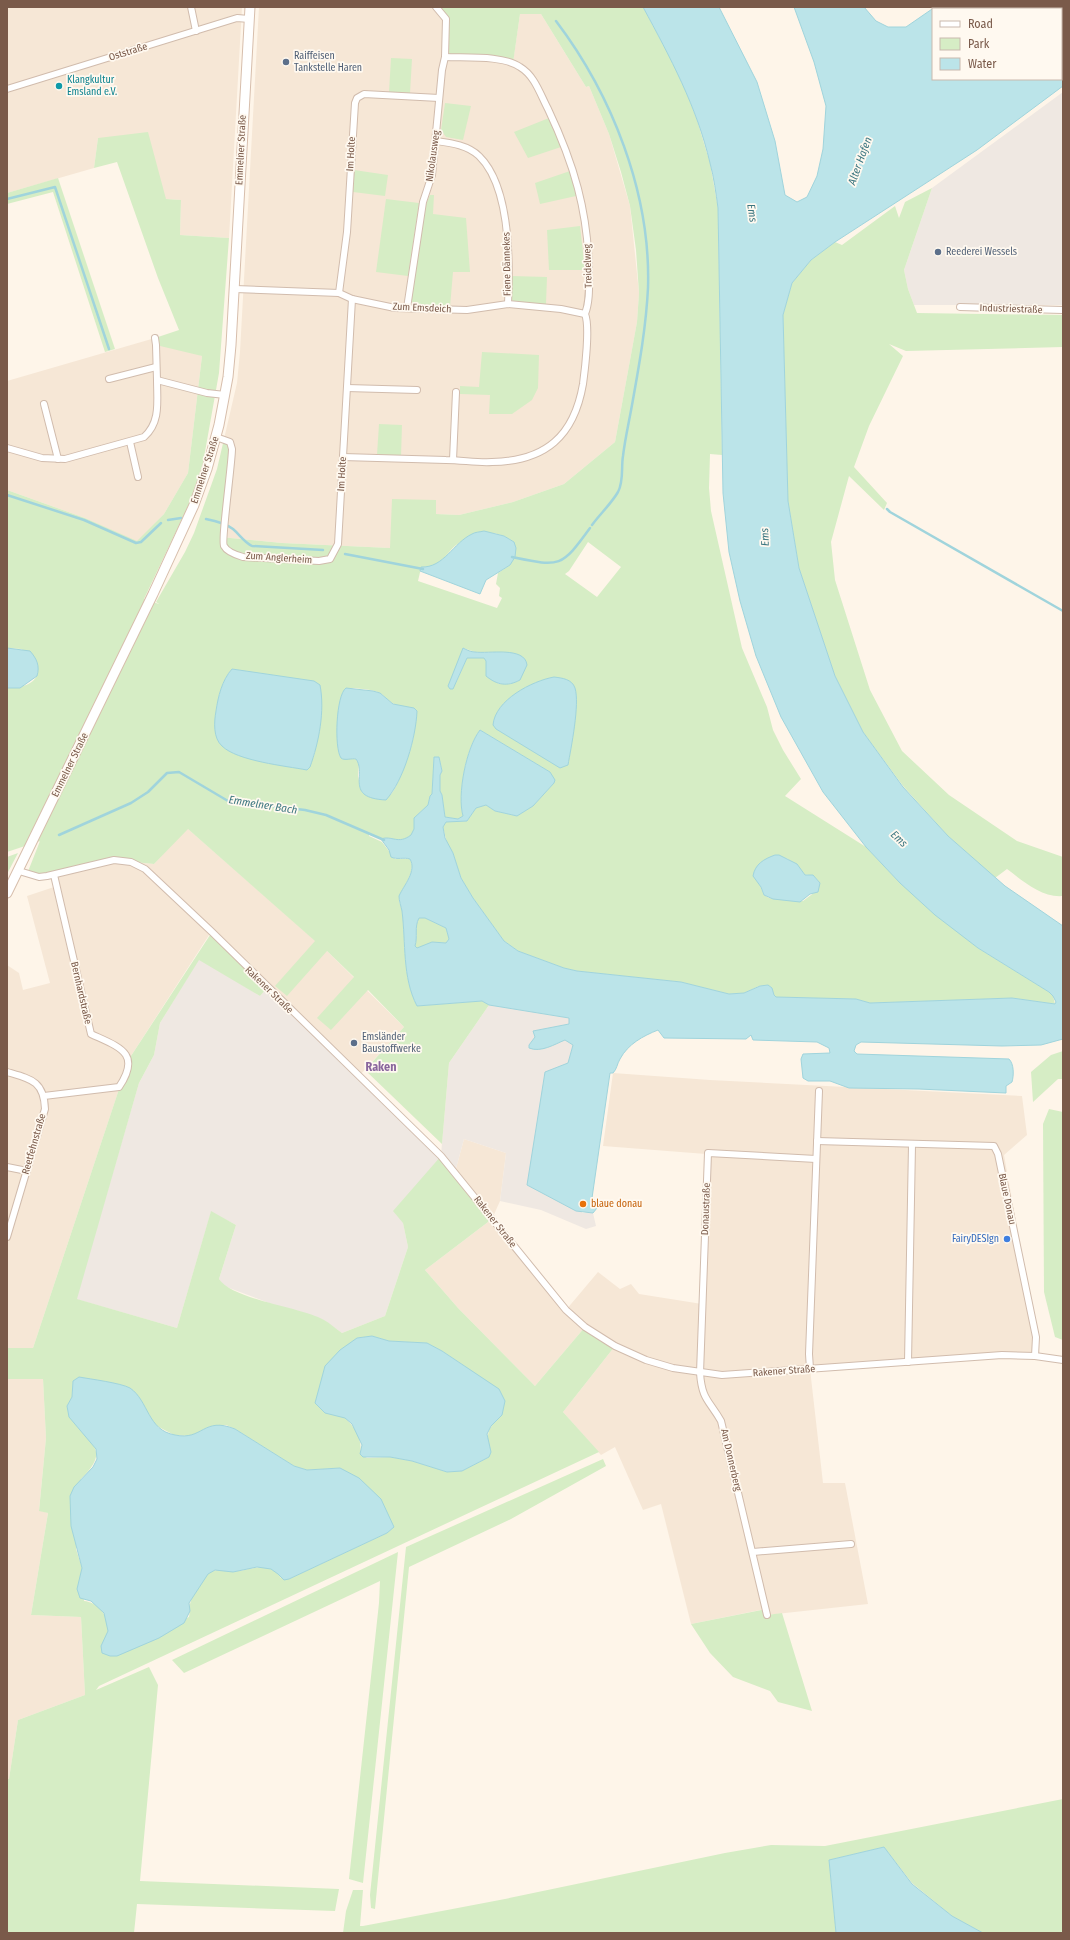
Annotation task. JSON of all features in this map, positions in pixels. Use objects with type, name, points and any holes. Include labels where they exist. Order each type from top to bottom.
[{"type":"street","points":[[191,7],[196,31]]},
{"type":"street","name":"Emmelner Straße","points":[[7,893],[153,594],[194,505],[216,436],[225,395],[235,289],[250,7]]},
{"type":"street","name":"Nikolausweg","points":[[407,308],[424,202],[432,175],[442,70],[445,57],[446,19],[436,7]]},
{"type":"street","name":"Oststraße","points":[[7,89],[237,18],[249,19]]},
{"type":"street","name":"Treidelweg","points":[[343,457],[491,462],[524,457],[547,448],[565,432],[573,420],[580,402],[584,380],[588,320],[585,314],[588,306],[588,260],[586,227],[581,196],[565,146],[533,79],[528,72],[513,63],[490,59],[445,57]]},
{"type":"street","name":"Im Holte","points":[[339,293],[347,232],[355,103],[364,94],[439,98]]},
{"type":"street","name":"Fiene Dännekes","points":[[436,140],[459,144],[479,156],[488,168],[496,185],[508,234],[510,272],[508,304]]},
{"type":"street","name":"Zum Emsdeich","points":[[235,289],[339,293],[352,299],[395,308],[467,310],[508,304],[561,309],[585,314]]},
{"type":"street","name":"Im Holte","points":[[330,559],[338,544],[352,299]]},
{"type":"street","name":"Industriestraße","points":[[960,307],[1063,310]]},
{"type":"street","points":[[7,448],[42,458],[72,458],[130,442],[144,436],[155,424],[157,416],[155,338]]},
{"type":"street","points":[[109,379],[156,367]]},
{"type":"street","points":[[156,380],[202,392],[225,395]]},
{"type":"street","points":[[347,388],[417,390]]},
{"type":"street","points":[[453,460],[456,392]]},
{"type":"street","points":[[44,404],[58,459]]},
{"type":"street","name":"Zum Anglerheim","points":[[216,436],[230,442],[232,449],[226,520],[222,540],[224,546],[234,554],[243,557],[319,561],[330,559]]},
{"type":"street","points":[[130,442],[138,477]]},
{"type":"street","name":"Rakener Straße","points":[[19,871],[39,877],[54,875],[114,860],[131,862],[145,870],[212,932],[441,1156],[566,1310],[601,1338],[627,1352],[673,1368],[700,1373],[735,1375],[1002,1355],[1035,1356],[1063,1360]]},
{"type":"street","name":"Bernhardstraße","points":[[44,1096],[119,1087],[126,1076],[129,1059],[124,1051],[118,1047],[91,1034],[54,875]]},
{"type":"street","points":[[7,1072],[33,1080],[41,1089],[44,1096]]},
{"type":"street","points":[[810,1369],[809,1354],[819,1091]]},
{"type":"street","name":"Reetfehnstraße","points":[[7,1237],[45,1109],[44,1096]]},
{"type":"street","name":"Blaue Donau","points":[[817,1141],[912,1145],[994,1146],[998,1154],[1036,1336],[1035,1356]]},
{"type":"street","points":[[908,1362],[912,1145]]},
{"type":"street","name":"Donaustraße","points":[[700,1373],[708,1153],[816,1159]]},
{"type":"street","points":[[7,1167],[27,1171]]},
{"type":"street","name":"Am Donnerberg","points":[[700,1373],[704,1396],[721,1421],[767,1615]]},
{"type":"street","points":[[752,1552],[851,1544]]},
{"type":"shaded area","points":[[7,7],[242,7],[229,238],[180,235],[181,200],[166,199],[98,138],[94,168],[7,193]]},
{"type":"shaded area","points":[[259,7],[436,7],[513,62],[520,14],[541,14],[586,87],[589,86],[609,134],[630,206],[639,293],[637,322],[615,442],[564,484],[513,502],[459,515],[436,514],[436,500],[390,548],[282,543],[220,537],[228,455],[224,439],[237,383],[240,352]]},
{"type":"shaded area","points":[[1063,92],[1063,305],[914,305],[908,289],[904,270],[932,188]]},
{"type":"shaded area","points":[[155,338],[202,356],[188,473],[164,514],[137,542],[85,518],[7,490],[7,381]]},
{"type":"shaded area","points":[[187,828],[327,951],[404,1027],[359,1076],[211,932],[129,1059],[33,1348],[7,1348],[7,965],[19,973],[23,990],[50,983],[27,896],[57,886],[54,875],[114,860],[154,864]]},
{"type":"shaded area","points":[[199,959],[260,996],[267,988],[441,1155],[449,1063],[489,1005],[569,1018],[569,1024],[533,1031],[535,1037],[529,1045],[546,1048],[565,1040],[573,1045],[568,1063],[582,1213],[593,1213],[596,1226],[586,1229],[541,1210],[500,1201],[506,1153],[464,1139],[455,1172],[403,1223],[408,1247],[385,1316],[342,1333],[323,1320],[269,1303],[224,1286],[219,1279],[236,1225],[211,1212],[177,1328],[76,1299],[139,1083],[154,1055],[160,1023]]},
{"type":"shaded area","points":[[613,1073],[710,1080],[1022,1096],[1027,1135],[1004,1155],[1040,1356],[810,1369],[823,1483],[845,1483],[868,1604],[767,1615],[765,1609],[691,1624],[661,1504],[643,1510],[615,1447],[601,1455],[563,1412],[615,1346],[585,1327],[535,1386],[458,1308],[425,1270],[492,1219],[566,1310],[598,1272],[620,1289],[631,1284],[639,1294],[702,1304],[706,1154],[603,1146]]},
{"type":"shaded area","points":[[464,1139],[506,1153],[500,1201],[492,1219],[455,1172]]},
{"type":"shaded area","points":[[7,1379],[43,1379],[46,1438],[39,1510],[48,1513],[31,1615],[81,1617],[85,1695],[18,1720],[9,1779],[7,1779]]},
{"type":"green space","points":[[436,7],[643,7],[680,76],[697,120],[710,163],[718,208],[722,455],[710,454],[709,488],[711,511],[742,648],[767,707],[773,730],[783,750],[801,779],[785,796],[866,847],[900,883],[978,948],[1049,992],[1053,996],[1055,1004],[1012,998],[870,1003],[856,999],[776,997],[772,988],[767,985],[759,986],[744,993],[729,994],[681,982],[577,971],[564,968],[518,951],[504,941],[473,898],[461,878],[453,853],[447,843],[443,827],[446,822],[467,821],[476,808],[486,805],[495,811],[517,816],[533,806],[554,783],[550,772],[480,730],[471,748],[464,772],[461,797],[463,816],[458,819],[445,817],[442,795],[440,792],[440,775],[442,771],[439,757],[434,757],[432,794],[428,805],[414,818],[414,829],[411,836],[406,839],[399,840],[388,838],[381,839],[369,834],[369,836],[382,842],[395,859],[410,859],[412,864],[412,869],[399,899],[402,910],[405,959],[409,983],[417,1006],[482,1001],[489,1005],[449,1063],[442,1144],[365,1070],[404,1027],[368,990],[331,1030],[317,1018],[354,977],[327,951],[287,996],[275,986],[315,941],[188,829],[154,864],[114,860],[54,875],[27,874],[40,841],[7,852],[7,688],[15,688],[28,684],[33,681],[38,671],[37,664],[33,656],[21,649],[7,648],[7,490],[85,518],[137,541],[164,514],[188,473],[202,356],[156,345],[155,338],[179,330],[158,278],[117,162],[94,168],[98,138],[148,132],[166,199],[181,200],[180,235],[229,238],[219,373],[203,463],[190,502],[144,599],[159,604],[156,602],[185,552],[194,533],[217,469],[224,439],[230,442],[220,537],[282,543],[390,548],[392,499],[436,500],[436,514],[459,515],[513,502],[564,484],[615,442],[637,322],[639,293],[636,250],[630,206],[609,134],[589,86],[586,87],[541,14],[520,14],[513,63],[445,57],[446,19]],"holes":[[[494,533],[504,536],[514,542],[510,565],[498,573],[496,584],[500,588],[499,596],[502,598],[497,608],[418,581],[421,568],[435,565],[458,544],[470,538]],[[588,542],[621,567],[597,597],[565,574],[569,571]],[[463,648],[475,652],[504,652],[520,680],[510,684],[499,684],[486,672],[486,661],[484,658],[467,658],[456,683]],[[232,669],[317,683],[321,706],[314,756],[216,710],[223,683]],[[353,688],[367,689],[380,693],[399,706],[414,736],[397,785],[390,795],[378,799],[362,792],[358,776],[359,763],[356,759],[350,758],[337,739],[342,695]],[[575,688],[574,721],[569,757]],[[775,855],[788,859],[805,875],[814,877],[820,883],[815,892],[803,901],[769,898],[764,895],[759,883],[770,857]]]},
{"type":"green space","points":[[391,58],[412,59],[410,93],[389,92]]},
{"type":"green space","points":[[445,103],[471,106],[463,140],[446,137],[441,130]]},
{"type":"green space","points":[[549,118],[561,147],[528,158],[514,132]]},
{"type":"green space","points":[[354,170],[388,175],[385,196],[353,192]]},
{"type":"green space","points":[[570,171],[576,196],[540,204],[535,183]]},
{"type":"green space","points":[[58,178],[115,349],[105,352],[53,192],[7,204],[7,193]]},
{"type":"green space","points":[[932,188],[904,270],[908,289],[917,313],[1063,315],[1063,347],[906,351],[889,344],[903,356],[869,426],[854,467],[887,503],[884,510],[849,476],[831,542],[835,580],[870,690],[902,751],[949,795],[1017,841],[1063,857],[1063,896],[1055,896],[1040,892],[1007,869],[995,878],[948,836],[903,786],[863,732],[835,676],[799,568],[788,501],[783,315],[792,283],[811,260],[835,242],[842,245],[895,206],[899,218],[905,202]]},
{"type":"green space","points":[[430,195],[434,195],[433,214],[466,218],[470,272],[453,272],[450,307],[417,306],[412,303],[411,299],[426,204]]},
{"type":"green space","points":[[386,199],[419,203],[408,276],[376,272]]},
{"type":"green space","points":[[580,226],[585,270],[549,270],[547,230]]},
{"type":"green space","points":[[512,276],[547,277],[546,304],[518,304],[512,300]]},
{"type":"green space","points":[[482,352],[539,355],[538,388],[532,400],[512,414],[489,414],[490,395],[460,394],[460,386],[479,387]]},
{"type":"green space","points":[[379,424],[402,425],[401,456],[377,455]]},
{"type":"green space","points":[[18,853],[7,874],[7,857]]},
{"type":"green space","points":[[419,918],[425,918],[446,928],[449,939],[446,943],[432,942],[417,949],[415,946]]},
{"type":"green space","points":[[212,932],[267,988],[260,996],[199,960],[160,1023],[154,1055],[139,1083],[77,1299],[177,1328],[211,1211],[236,1225],[219,1279],[227,1286],[252,1298],[313,1315],[326,1321],[342,1333],[385,1316],[408,1247],[403,1223],[393,1211],[441,1156],[492,1219],[425,1270],[458,1308],[535,1386],[585,1327],[615,1346],[563,1412],[599,1452],[99,1686],[96,1690],[149,1667],[158,1685],[140,1881],[339,1889],[335,1911],[137,1904],[134,1933],[7,1933],[7,1779],[9,1779],[18,1720],[85,1695],[81,1617],[31,1615],[48,1513],[39,1511],[46,1438],[43,1379],[7,1379],[7,1348],[33,1348],[129,1059]],"holes":[[[372,1336],[389,1341],[427,1343],[466,1367],[502,1415],[490,1428],[488,1436],[489,1457],[462,1471],[447,1472],[412,1461],[390,1457],[367,1458],[360,1454],[361,1449],[357,1434],[352,1425],[345,1418],[357,1338]],[[73,1381],[136,1394],[155,1425],[174,1435],[189,1436],[199,1433],[206,1428],[226,1425],[235,1429],[294,1466],[307,1470],[340,1468],[394,1527],[387,1533],[289,1579],[281,1578],[272,1569],[262,1567],[239,1571],[212,1571],[204,1578],[195,1593],[191,1602],[189,1617],[102,1653],[102,1647],[108,1631],[107,1621],[102,1611],[98,1607],[84,1601],[81,1576],[82,1568],[76,1549],[81,1479],[92,1467],[96,1457],[95,1449],[71,1418],[67,1406],[72,1397]]]},
{"type":"green space","points":[[1063,1051],[1063,1079],[1058,1079],[1033,1102],[1031,1072],[1051,1055]]},
{"type":"green space","points":[[1049,1109],[1063,1112],[1063,1340],[1055,1337],[1044,1292],[1043,1124]]},
{"type":"green space","points":[[603,1459],[606,1466],[511,1519],[409,1567],[375,1909],[371,1908],[370,1895],[406,1547]]},
{"type":"green space","points":[[398,1552],[363,1883],[349,1879],[379,1603],[380,1581],[184,1673],[172,1660]]},
{"type":"green space","points":[[766,1609],[767,1615],[782,1613],[812,1711],[778,1702],[770,1691],[733,1677],[710,1653],[691,1624]]},
{"type":"green space","points":[[1063,1799],[1063,1933],[983,1933],[952,1916],[912,1883],[884,1847],[829,1860],[836,1933],[343,1933],[346,1911],[353,1890],[363,1890],[360,1926],[363,1926],[505,1899],[725,1853],[771,1845],[825,1846]]},
{"type":"water","points":[[643,7],[719,7],[757,82],[775,141],[785,195],[797,202],[807,197],[817,176],[823,149],[826,106],[814,62],[794,7],[864,7],[876,21],[888,27],[906,27],[932,9],[932,80],[1062,80],[1062,8],[934,8],[1063,7],[1063,86],[977,150],[835,242],[811,260],[792,283],[783,315],[788,501],[799,568],[835,676],[863,732],[903,787],[948,836],[1005,886],[1063,926],[1063,1039],[1041,1045],[1002,1046],[861,1042],[856,1045],[854,1051],[857,1054],[1009,1059],[1013,1067],[1013,1076],[1012,1082],[1006,1086],[1006,1093],[919,1089],[849,1088],[830,1081],[808,1081],[803,1078],[801,1059],[803,1054],[830,1053],[829,1048],[817,1042],[753,1040],[751,1035],[746,1039],[664,1038],[658,1030],[641,1038],[627,1049],[613,1073],[610,1073],[592,1198],[597,1202],[597,1208],[593,1213],[576,1211],[527,1185],[545,1072],[568,1063],[573,1045],[565,1040],[543,1049],[529,1048],[529,1045],[535,1037],[533,1031],[569,1024],[569,1018],[489,1005],[482,1001],[417,1006],[409,983],[405,960],[402,911],[399,896],[409,878],[412,864],[410,859],[391,857],[389,850],[381,839],[388,838],[399,840],[411,835],[414,829],[414,818],[428,805],[432,794],[434,757],[439,757],[442,771],[440,775],[440,791],[442,795],[445,817],[458,819],[463,816],[461,796],[464,772],[471,748],[480,730],[550,772],[555,780],[533,806],[517,816],[495,811],[486,805],[476,808],[467,821],[446,822],[443,827],[445,838],[453,853],[461,878],[473,898],[504,941],[518,951],[564,968],[577,971],[681,982],[729,994],[744,993],[760,986],[768,985],[772,988],[776,997],[856,999],[870,1003],[1012,998],[1055,1004],[1056,1002],[1049,992],[978,948],[935,915],[900,883],[866,847],[823,792],[781,717],[756,656],[740,601],[729,552],[723,493],[718,208],[714,180],[698,122],[673,64]],"holes":[[[419,918],[425,918],[446,928],[449,939],[446,943],[432,942],[417,948],[415,946]]]},
{"type":"water","points":[[484,531],[504,536],[514,542],[516,548],[515,557],[510,565],[486,580],[480,594],[420,571],[421,567],[436,564],[459,543],[473,533]]},
{"type":"water","points":[[7,648],[30,651],[37,663],[37,676],[20,688],[7,688]]},
{"type":"water","points":[[463,648],[474,652],[513,653],[520,655],[525,659],[527,665],[520,680],[511,684],[502,684],[486,676],[486,661],[484,658],[467,658],[453,689],[450,689],[448,686]]},
{"type":"water","points":[[232,669],[314,681],[320,685],[322,705],[320,726],[313,757],[310,767],[307,770],[275,765],[239,756],[229,751],[219,743],[215,730],[215,720],[219,694],[223,683]]},
{"type":"water","points":[[554,677],[572,683],[575,688],[576,695],[574,726],[568,765],[560,768],[496,729],[493,725],[495,716],[507,700],[526,687]]},
{"type":"water","points":[[346,688],[380,693],[393,704],[414,708],[417,711],[408,758],[398,781],[386,800],[365,795],[359,784],[359,765],[356,759],[341,758],[337,744],[337,722],[340,700]]},
{"type":"water","points":[[775,855],[779,855],[797,864],[805,875],[813,875],[820,883],[818,892],[810,894],[800,902],[773,899],[764,895],[761,887],[753,876],[754,872],[761,862]]},
{"type":"water","points":[[372,1336],[389,1341],[427,1343],[442,1351],[499,1389],[505,1401],[502,1415],[491,1426],[487,1434],[491,1452],[489,1457],[462,1471],[447,1472],[412,1461],[390,1457],[363,1457],[360,1454],[362,1445],[352,1424],[345,1418],[325,1413],[315,1403],[325,1366],[340,1350],[357,1338]]},
{"type":"water","points":[[79,1377],[113,1383],[130,1388],[141,1400],[153,1421],[166,1432],[184,1436],[192,1435],[216,1425],[224,1426],[235,1429],[294,1466],[307,1470],[340,1468],[359,1478],[381,1499],[394,1527],[387,1533],[289,1579],[284,1580],[271,1569],[257,1567],[233,1572],[215,1570],[208,1574],[189,1603],[190,1611],[184,1623],[159,1638],[117,1656],[110,1656],[102,1653],[101,1646],[108,1631],[104,1613],[91,1601],[80,1598],[77,1589],[82,1568],[71,1526],[70,1496],[74,1487],[93,1467],[97,1459],[96,1449],[69,1417],[67,1406],[72,1397],[73,1381]]},
{"type":"water","points":[[884,1847],[912,1884],[952,1916],[983,1933],[836,1933],[829,1860]]},
{"type":"waterway","points":[[556,21],[576,50],[611,113],[635,181],[643,217],[647,252],[648,288],[646,318],[640,361],[622,460],[620,488],[609,505],[592,525]]},
{"type":"waterway","points":[[7,199],[55,187],[109,349]]},
{"type":"waterway","points":[[7,495],[84,520],[136,543],[141,542],[161,523]]},
{"type":"waterway","points":[[887,509],[1063,611]]},
{"type":"waterway","points":[[168,520],[181,518]]},
{"type":"waterway","points":[[206,519],[220,522],[230,527],[252,546],[323,550]]},
{"type":"waterway","points":[[512,557],[550,563],[558,561],[572,551],[590,528]]},
{"type":"waterway","points":[[345,554],[423,569]]},
{"type":"waterway","name":"Emmelner Bach","points":[[59,835],[131,803],[148,792],[167,773],[179,772],[228,801],[305,810],[326,815],[384,840]]},
{"type":"place","name":"Raiffeisen Tankstelle Haren","points":[[286,62]]},
{"type":"place","name":"Klangkultur Emsland e.V.","points":[[59,86]]},
{"type":"place","name":"Reederei Wessels","points":[[938,252]]},
{"type":"place","name":"Emsländer Baustoffwerke","points":[[354,1043]]},
{"type":"place","name":"blaue donau","points":[[583,1204]]},
{"type":"place","name":"FairyDESIgn","points":[[1007,1239]]},
{"type":"district","name":"Raken","points":[[381,1067]]},
{"type":"water label","name":"Alter Hafen","points":[[860,161]]},
{"type":"water label","name":"Ems","points":[[752,213]]},
{"type":"water label","name":"Ems","points":[[765,537]]},
{"type":"water label","name":"Ems","points":[[899,839]]}]
